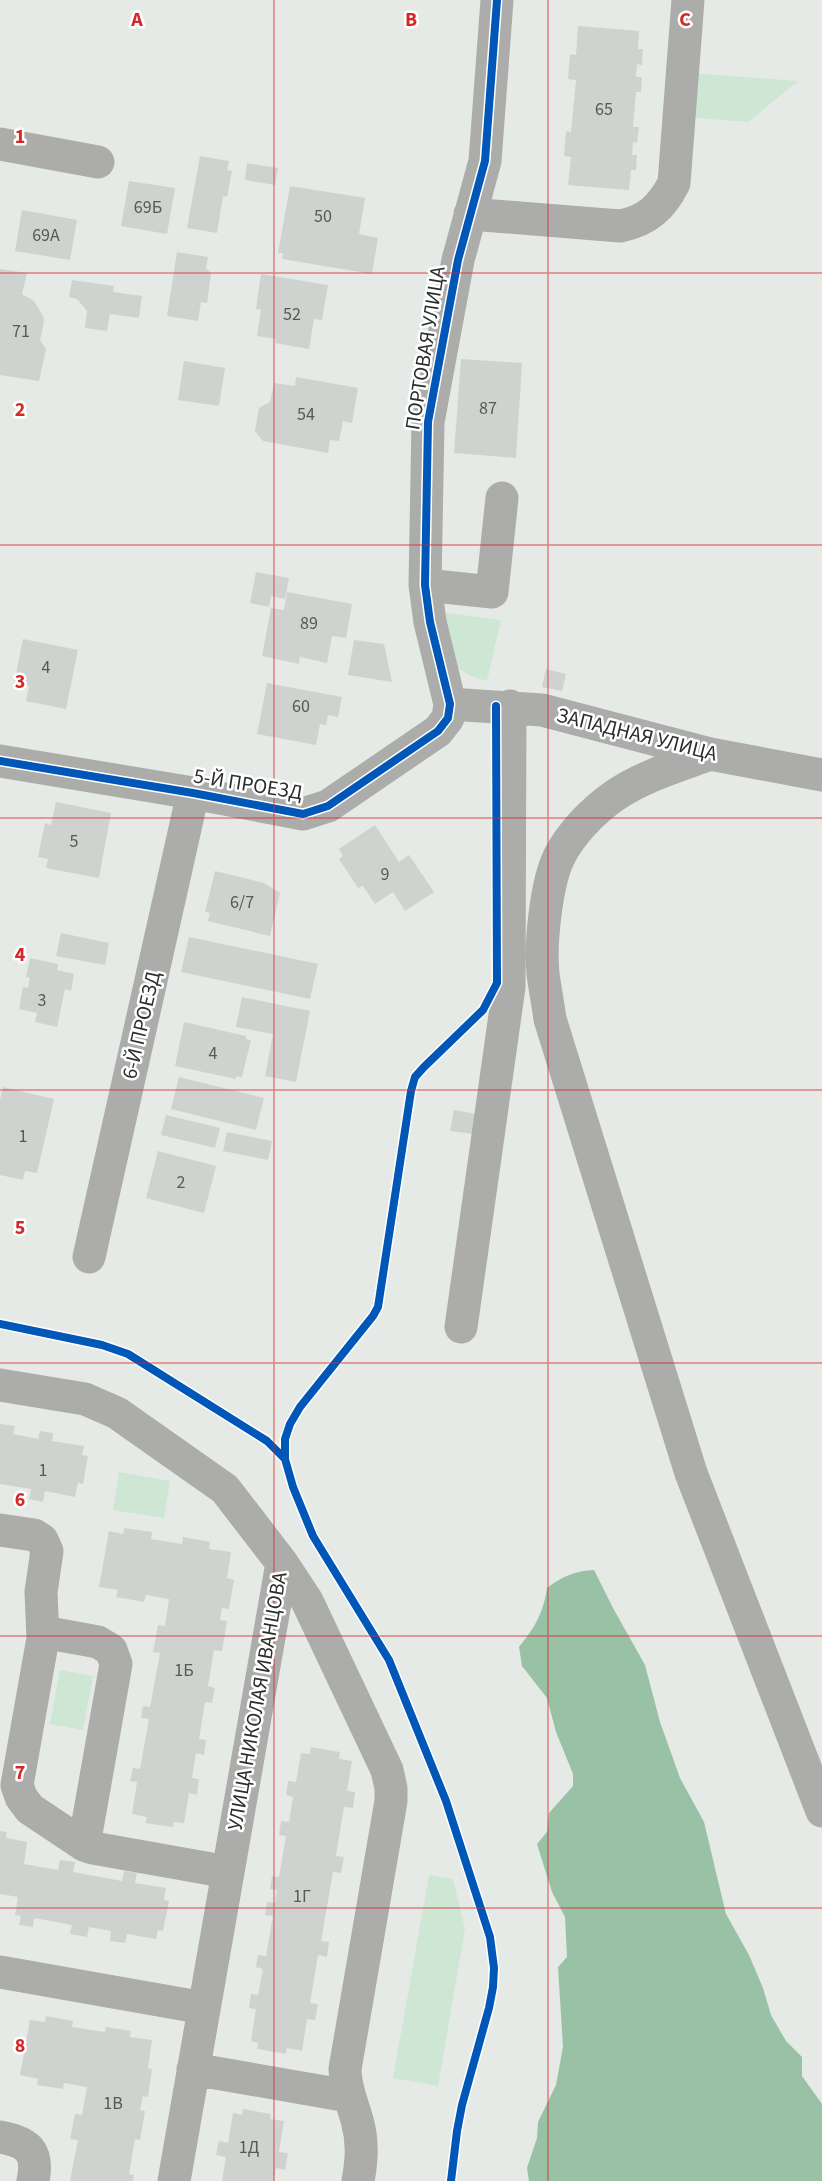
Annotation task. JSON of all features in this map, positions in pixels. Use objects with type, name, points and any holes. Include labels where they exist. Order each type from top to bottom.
[{"type":"street","name":"ПОРТОВАЯ УЛИЦА","points":[[450,704],[430,622],[425,585],[428,422],[458,260],[485,161],[497,0]]},
{"type":"street","points":[[470,214],[620,226],[645,218],[660,207],[674,183],[688,0]]},
{"type":"street","points":[[0,144],[98,162]]},
{"type":"street","points":[[425,585],[492,592],[502,498]]},
{"type":"street","name":"ЗАПАДНАЯ УЛИЦА","points":[[450,704],[510,706],[542,710],[710,754],[822,775]]},
{"type":"street","name":"5-Й ПРОЕЗД","points":[[0,761],[303,814],[328,806],[438,731],[448,718],[450,704]]},
{"type":"street","points":[[461,1327],[508,987],[510,706]]},
{"type":"street","points":[[710,754],[651,776],[614,796],[579,828],[559,858],[549,893],[543,937],[543,972],[550,1019],[691,1473],[822,1811]]},
{"type":"street","name":"6-Й ПРОЕЗД","points":[[89,1257],[193,793]]},
{"type":"street","name":"УЛИЦА НИКОЛАЯ ИВАНЦОВА","points":[[0,1385],[85,1400],[117,1413],[222,1485],[282,1563],[174,2181]]},
{"type":"street","points":[[0,1530],[34,1535],[45,1544],[47,1557],[40,1598],[43,1632],[17,1785],[30,1809],[84,1845],[93,1848],[228,1872]]},
{"type":"street","points":[[282,1563],[307,1601],[387,1770],[391,1788],[389,1813],[346,2058],[345,2075],[348,2096],[362,2141],[363,2155],[358,2181]]},
{"type":"street","points":[[43,1632],[98,1642],[111,1650],[116,1664],[84,1845]]},
{"type":"street","points":[[0,1972],[204,2008]]},
{"type":"street","points":[[194,2069],[348,2096]]},
{"type":"street","points":[[0,2137],[17,2140],[31,2151],[36,2169],[33,2181]]},
{"type":"shaded area","points":[[690,73],[798,81],[748,122],[687,117]]},
{"type":"shaded area","points":[[440,612],[501,620],[487,681],[471,676],[454,666]]},
{"type":"shaded area","points":[[119,1472],[170,1481],[164,1518],[113,1510]]},
{"type":"shaded area","points":[[594,1570],[645,1665],[660,1722],[680,1778],[704,1822],[726,1914],[749,1955],[771,2015],[786,2041],[802,2057],[802,2076],[822,2104],[822,2181],[529,2181],[527,2168],[537,2138],[538,2122],[556,2085],[563,2047],[558,1967],[567,1957],[565,1917],[552,1892],[537,1844],[547,1832],[549,1813],[573,1786],[573,1774],[556,1732],[547,1698],[522,1666],[519,1647],[538,1620],[547,1588],[569,1575]]},
{"type":"shaded area","points":[[60,1670],[93,1676],[83,1730],[50,1724]]},
{"type":"shaded area","points":[[429,1875],[453,1879],[465,1929],[438,2086],[393,2078]]},
{"type":"building","points":[[578,26],[639,31],[638,49],[643,49],[642,65],[637,64],[636,77],[642,77],[641,92],[636,92],[633,127],[639,127],[637,143],[633,142],[632,155],[637,155],[636,170],[631,170],[629,190],[568,185],[571,157],[564,156],[566,131],[571,132],[576,80],[568,79],[570,54],[576,55]]},
{"type":"building","points":[[200,156],[229,161],[227,170],[232,171],[227,197],[223,196],[217,233],[187,228]]},
{"type":"building","points":[[247,163],[278,168],[275,185],[245,180]]},
{"type":"building","points":[[129,181],[175,188],[167,234],[121,226]]},
{"type":"building","points":[[290,186],[365,198],[359,234],[378,238],[372,274],[282,259],[283,253],[278,253]]},
{"type":"building","points":[[22,210],[77,220],[70,260],[15,251]]},
{"type":"building","points":[[177,252],[208,257],[206,268],[211,273],[207,303],[201,302],[198,321],[167,316]]},
{"type":"building","points":[[0,269],[27,273],[22,294],[34,301],[43,316],[40,340],[46,349],[39,381],[0,375]]},
{"type":"building","points":[[261,274],[328,285],[322,320],[314,319],[309,349],[275,343],[276,339],[257,336],[261,310],[256,309]]},
{"type":"building","points":[[72,280],[114,286],[113,292],[142,296],[139,318],[110,314],[107,331],[85,328],[87,311],[77,299],[69,297]]},
{"type":"building","points":[[461,359],[522,363],[516,458],[454,453]]},
{"type":"building","points":[[184,361],[225,368],[219,406],[178,400]]},
{"type":"building","points":[[296,377],[358,388],[352,423],[343,421],[339,441],[330,440],[328,453],[263,441],[255,431],[259,408],[270,402],[274,383],[295,386]]},
{"type":"building","points":[[256,572],[289,578],[285,599],[271,596],[269,607],[250,603]]},
{"type":"building","points":[[287,592],[352,604],[346,638],[332,636],[327,663],[300,657],[299,664],[262,656],[271,608],[284,610]]},
{"type":"building","points":[[23,639],[78,650],[66,709],[26,701],[29,686],[14,684]]},
{"type":"building","points":[[354,640],[384,644],[392,682],[348,675]]},
{"type":"building","points":[[546,669],[566,674],[562,691],[542,687]]},
{"type":"building","points":[[267,683],[342,697],[338,717],[328,715],[326,725],[320,724],[316,745],[257,734]]},
{"type":"building","points":[[56,802],[111,813],[99,878],[46,868],[48,859],[38,857],[45,823],[51,825]]},
{"type":"building","points":[[375,825],[399,862],[409,855],[434,892],[405,911],[393,892],[375,904],[363,886],[358,888],[339,859],[343,856],[339,849]]},
{"type":"building","points":[[215,871],[264,883],[280,893],[270,936],[208,921],[210,913],[205,912]]},
{"type":"building","points":[[61,933],[109,943],[105,965],[56,956]]},
{"type":"building","points":[[189,937],[318,964],[310,999],[181,972]]},
{"type":"building","points":[[30,958],[58,964],[57,970],[74,974],[71,991],[65,989],[57,1027],[35,1022],[37,1013],[19,1009],[23,987],[28,988],[30,978],[26,977]]},
{"type":"building","points":[[242,997],[310,1011],[296,1082],[265,1076],[273,1034],[236,1027]]},
{"type":"building","points":[[184,1022],[246,1036],[246,1039],[251,1040],[242,1077],[236,1076],[236,1079],[175,1066]]},
{"type":"building","points":[[179,1077],[264,1098],[256,1130],[171,1109]]},
{"type":"building","points":[[3,1087],[54,1099],[37,1173],[25,1171],[23,1180],[0,1175],[0,1100]]},
{"type":"building","points":[[454,1110],[476,1114],[473,1134],[450,1131]]},
{"type":"building","points":[[166,1115],[220,1128],[215,1148],[161,1135]]},
{"type":"building","points":[[227,1132],[272,1141],[268,1160],[223,1151]]},
{"type":"building","points":[[158,1151],[216,1166],[204,1213],[146,1198]]},
{"type":"building","points":[[0,1424],[15,1426],[13,1434],[38,1439],[40,1431],[53,1433],[52,1441],[84,1446],[82,1455],[88,1456],[83,1484],[78,1483],[75,1497],[45,1491],[43,1502],[29,1499],[31,1489],[0,1484]]},
{"type":"building","points":[[124,1528],[152,1532],[151,1539],[182,1544],[183,1537],[210,1542],[209,1549],[231,1552],[227,1578],[234,1580],[229,1609],[222,1608],[220,1620],[227,1621],[222,1651],[214,1650],[208,1686],[215,1688],[212,1703],[205,1702],[199,1739],[206,1740],[204,1755],[196,1753],[192,1778],[199,1779],[197,1795],[189,1793],[184,1823],[174,1822],[173,1827],[145,1823],[147,1817],[132,1814],[137,1782],[130,1781],[133,1768],[140,1769],[149,1719],[141,1718],[143,1706],[150,1707],[160,1653],[153,1652],[158,1625],[165,1626],[169,1599],[146,1595],[144,1602],[116,1597],[118,1590],[99,1587],[109,1531],[123,1534]]},
{"type":"building","points":[[311,1747],[340,1752],[339,1759],[352,1761],[347,1791],[355,1792],[353,1808],[344,1807],[336,1856],[344,1857],[341,1873],[333,1872],[321,1941],[329,1942],[327,1957],[318,1955],[310,2003],[318,2004],[315,2020],[307,2019],[302,2051],[287,2048],[286,2054],[257,2049],[258,2043],[251,2041],[256,2009],[249,2008],[251,1994],[258,1995],[263,1969],[256,1967],[258,1955],[266,1956],[273,1916],[265,1915],[267,1902],[275,1903],[277,1890],[270,1889],[272,1876],[279,1877],[286,1836],[279,1835],[281,1821],[289,1822],[293,1797],[286,1795],[288,1781],[296,1782],[301,1753],[310,1754]]},
{"type":"building","points":[[0,1831],[7,1832],[6,1838],[27,1842],[24,1864],[58,1870],[60,1860],[75,1862],[73,1872],[122,1881],[124,1871],[137,1873],[135,1883],[166,1888],[164,1900],[169,1901],[163,1931],[158,1930],[156,1939],[127,1934],[125,1943],[110,1941],[111,1931],[89,1927],[87,1937],[70,1934],[72,1925],[34,1918],[33,1927],[19,1925],[21,1916],[15,1915],[18,1897],[0,1894]]},
{"type":"building","points":[[46,2016],[73,2021],[72,2027],[105,2032],[106,2027],[131,2031],[130,2037],[152,2040],[148,2068],[152,2069],[148,2097],[143,2096],[140,2110],[145,2111],[140,2140],[135,2139],[129,2174],[134,2175],[133,2181],[70,2181],[78,2140],[70,2139],[75,2114],[82,2115],[87,2087],[64,2083],[63,2089],[37,2085],[38,2079],[20,2075],[30,2020],[45,2022]]},
{"type":"building","points":[[243,2109],[271,2114],[270,2119],[284,2121],[279,2152],[288,2153],[285,2170],[276,2168],[274,2181],[222,2181],[226,2157],[216,2155],[219,2141],[228,2143],[233,2113],[242,2115]]},
{"type":"cycle path","points":[[0,761],[303,814],[328,806],[438,731],[448,718],[450,704],[430,622],[425,585],[428,422],[458,260],[485,161],[497,0]]},
{"type":"cycle path","points":[[451,2181],[462,2105],[493,1987],[494,1968],[490,1937],[446,1801],[389,1660],[313,1536],[293,1487],[285,1459],[285,1439],[290,1424],[300,1407],[378,1307],[415,1077],[483,1010],[497,983],[496,706]]},
{"type":"cycle path","points":[[0,1324],[102,1345],[128,1354],[267,1441],[285,1459]]}]
